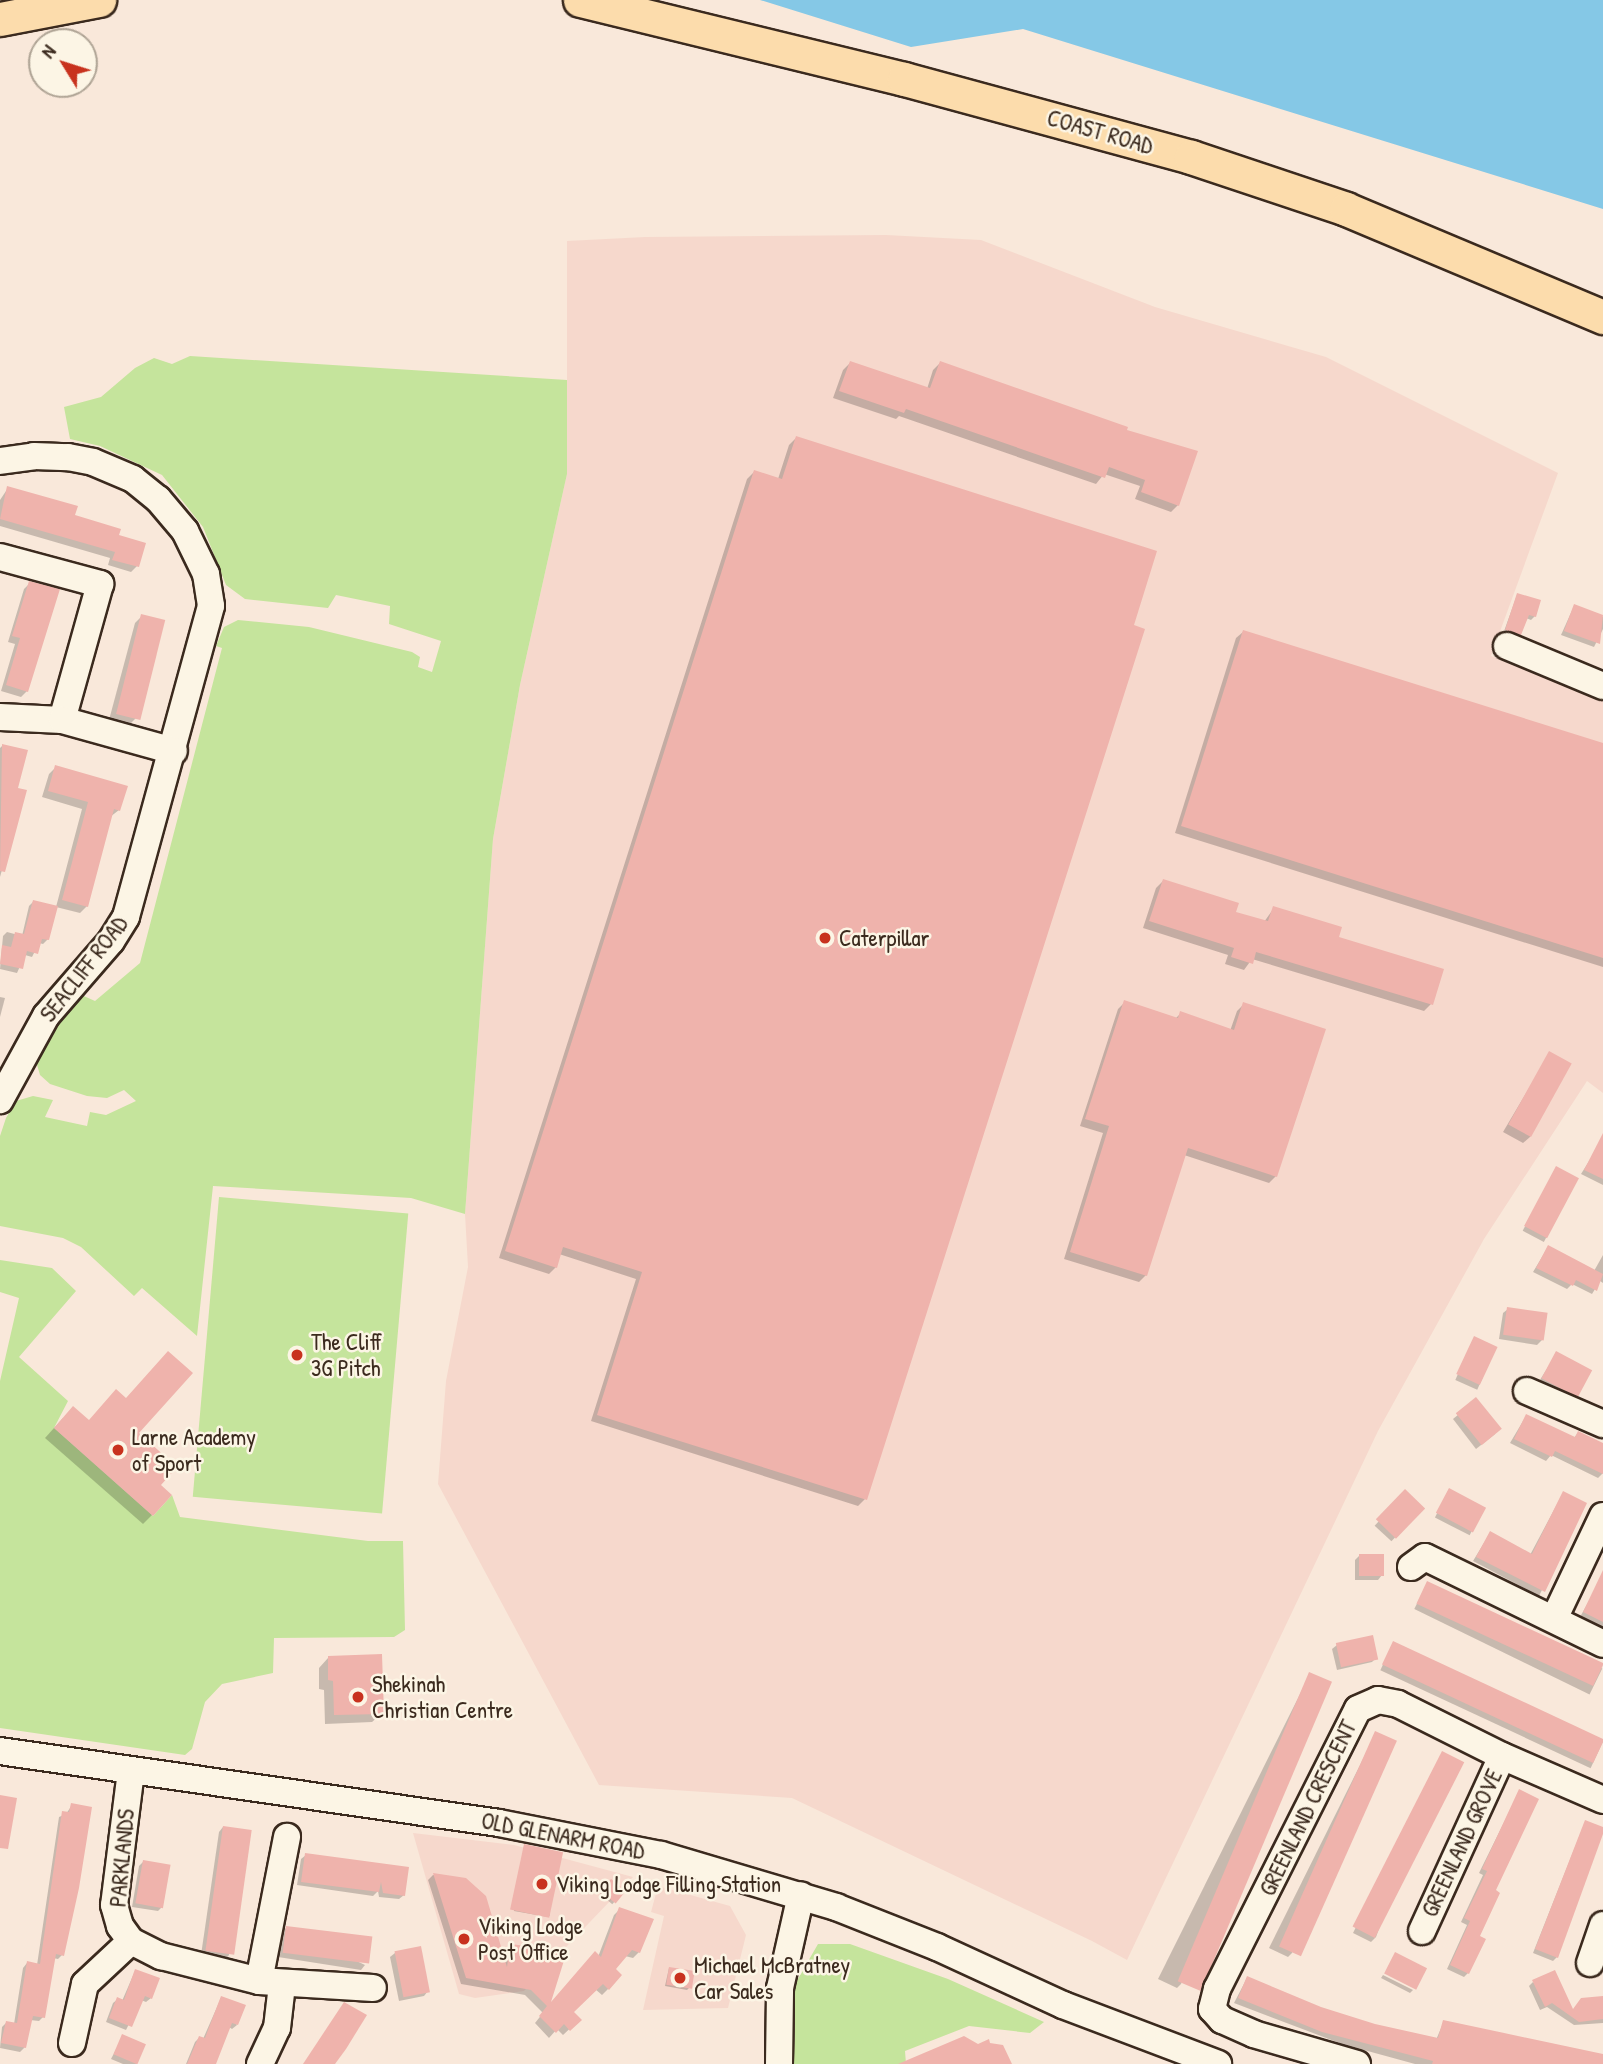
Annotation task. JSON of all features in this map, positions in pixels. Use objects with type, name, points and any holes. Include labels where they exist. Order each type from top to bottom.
[{"type":"main road","points":[[0,19],[99,0]]},
{"type":"main road","name":"COAST ROAD","points":[[580,0],[812,55],[1191,157],[1359,214],[1603,317]]},
{"type":"street","name":"SEACLIFF ROAD","points":[[0,461],[34,456],[68,457],[121,472],[158,499],[185,531],[206,574],[211,606],[174,751],[126,917],[111,941],[46,1016],[0,1100]]},
{"type":"street","points":[[0,557],[100,584],[62,720]]},
{"type":"street","points":[[1507,646],[1603,686]]},
{"type":"street","points":[[0,717],[37,716],[62,720],[174,751]]},
{"type":"street","points":[[1527,1391],[1603,1424]]},
{"type":"street","points":[[1554,1619],[1603,1516]]},
{"type":"street","points":[[1411,1567],[1425,1557],[1603,1644]]},
{"type":"street","name":"GREENLAND CRESCENT","points":[[1357,2064],[1254,2034],[1222,2020],[1212,2009],[1217,1989],[1358,1709],[1378,1700],[1398,1704],[1502,1756],[1603,1800]]},
{"type":"street","name":"OLD GLENARM ROAD","points":[[0,1751],[499,1823],[661,1855],[802,1895],[937,1947],[1116,2026],[1218,2064]]},
{"type":"street","name":"GREENLAND GROVE","points":[[1422,1931],[1502,1756]]},
{"type":"street","name":"PARKLANDS","points":[[131,1771],[114,1906],[120,1926],[131,1941],[160,1956],[271,1983],[373,1988]]},
{"type":"street","points":[[260,2064],[277,2028],[271,1983],[287,1837]]},
{"type":"street","points":[[779,2064],[780,1987],[802,1895]]},
{"type":"street","points":[[1590,1963],[1603,1925]]},
{"type":"street","name":"PARKLANDS","points":[[72,2043],[85,1984],[131,1941]]},
{"type":"shaded area","name":"Caterpillar","points":[[886,235],[981,240],[1155,307],[1326,357],[1558,473],[1491,656],[1603,697],[1603,1093],[1587,1081],[1484,1239],[1378,1431],[1127,1960],[792,1798],[599,1785],[438,1484],[446,1381],[468,1267],[465,1214],[493,839],[520,685],[567,474],[567,241],[645,237]]},
{"type":"shaded area","points":[[413,1833],[514,1845],[633,1877],[524,1991],[475,1998],[459,1994]]},
{"type":"shaded area","points":[[658,1886],[730,1906],[746,1935],[728,2008],[643,2010],[664,1916],[651,1912]]},
{"type":"green space","points":[[190,356],[567,380],[567,474],[520,685],[493,839],[465,1214],[411,1198],[213,1186],[197,1336],[142,1288],[134,1296],[81,1247],[63,1238],[0,1226],[0,1136],[6,1118],[16,1101],[33,1096],[53,1100],[45,1117],[87,1126],[90,1112],[106,1115],[136,1101],[124,1090],[107,1098],[87,1096],[50,1084],[40,1075],[35,1058],[77,993],[95,1001],[140,963],[222,648],[216,646],[224,627],[238,620],[309,627],[412,652],[420,657],[418,667],[432,672],[441,641],[389,624],[390,606],[336,595],[328,608],[245,599],[226,585],[203,527],[162,475],[100,446],[70,439],[64,407],[101,397],[135,368],[154,358],[172,364]]},
{"type":"green space","name":"The Cliff 3G Pitch","points":[[219,1197],[408,1214],[382,1513],[193,1497]]},
{"type":"green space","points":[[0,1260],[52,1268],[76,1291],[19,1357],[68,1401],[54,1428],[153,1516],[172,1495],[180,1517],[368,1541],[403,1541],[405,1630],[394,1637],[274,1638],[273,1673],[222,1684],[205,1702],[192,1749],[185,1755],[0,1728],[0,1381],[19,1298],[0,1292]]},
{"type":"green space","points":[[818,1944],[850,1944],[948,1979],[1044,2022],[1030,2033],[969,2026],[905,2051],[906,2064],[794,2064],[795,1984]]},
{"type":"water","points":[[760,0],[1603,0],[1603,209],[1023,29],[911,47]]},
{"type":"building","points":[[850,361],[930,388],[940,361],[1128,427],[1127,430],[1198,451],[1179,506],[1141,492],[1145,480],[1109,467],[1105,478],[906,409],[904,413],[839,391]]},
{"type":"building","name":"Caterpillar","points":[[796,436],[1157,551],[1134,625],[1145,629],[867,1500],[597,1415],[642,1272],[563,1247],[557,1268],[505,1251],[754,470],[782,479]]},
{"type":"building","points":[[7,486],[78,506],[75,515],[121,529],[119,535],[146,543],[139,567],[112,560],[115,552],[0,519]]},
{"type":"building","points":[[29,581],[60,589],[28,692],[6,685],[20,638],[12,636]]},
{"type":"building","points":[[1517,593],[1541,600],[1536,617],[1529,615],[1521,635],[1505,630]]},
{"type":"building","points":[[1574,604],[1603,615],[1600,644],[1564,631]]},
{"type":"building","points":[[141,614],[165,620],[140,720],[116,714]]},
{"type":"building","points":[[1243,630],[1603,743],[1603,958],[1181,826]]},
{"type":"building","points":[[2,744],[28,750],[18,788],[27,790],[5,872],[0,871]]},
{"type":"building","points":[[55,765],[128,786],[120,811],[114,809],[88,907],[62,900],[88,802],[48,791]]},
{"type":"building","points":[[1163,879],[1239,903],[1236,912],[1268,921],[1273,906],[1342,927],[1339,937],[1444,969],[1433,1005],[1256,952],[1253,964],[1231,957],[1234,948],[1149,921]]},
{"type":"building","points":[[33,900],[58,906],[49,940],[42,939],[38,954],[27,951],[23,969],[0,964],[2,945],[11,947],[15,932],[24,934]]},
{"type":"building","points":[[1124,1000],[1178,1018],[1180,1011],[1234,1030],[1243,1002],[1326,1029],[1277,1177],[1188,1148],[1147,1276],[1070,1252],[1109,1126],[1085,1119]]},
{"type":"building","points":[[1549,1051],[1572,1064],[1531,1137],[1508,1124]]},
{"type":"building","points":[[1603,1133],[1603,1179],[1584,1170]]},
{"type":"building","points":[[1556,1166],[1579,1178],[1547,1238],[1524,1226]]},
{"type":"building","points":[[1548,1245],[1603,1274],[1597,1291],[1576,1280],[1573,1286],[1536,1268]]},
{"type":"building","points":[[1507,1307],[1548,1313],[1544,1340],[1503,1335]]},
{"type":"building","points":[[1474,1336],[1498,1347],[1480,1385],[1456,1374]]},
{"type":"building","name":"Larne Academy of Sport","points":[[168,1351],[193,1373],[139,1433],[177,1467],[161,1485],[172,1495],[153,1516],[54,1428],[73,1406],[89,1420],[116,1389],[126,1398]]},
{"type":"building","points":[[1556,1351],[1592,1370],[1578,1398],[1541,1378]]},
{"type":"building","points":[[1476,1397],[1502,1429],[1482,1445],[1456,1413]]},
{"type":"building","points":[[1526,1414],[1575,1437],[1578,1431],[1603,1443],[1603,1474],[1555,1451],[1552,1457],[1514,1439]]},
{"type":"building","points":[[1449,1488],[1486,1508],[1473,1532],[1436,1513]]},
{"type":"building","points":[[1405,1489],[1425,1508],[1396,1539],[1376,1519]]},
{"type":"building","points":[[1563,1491],[1587,1503],[1545,1592],[1476,1557],[1490,1531],[1532,1554]]},
{"type":"building","points":[[1359,1554],[1384,1554],[1384,1576],[1359,1576]]},
{"type":"building","points":[[1603,1570],[1603,1622],[1583,1612]]},
{"type":"building","points":[[1427,1581],[1603,1663],[1593,1686],[1416,1604]]},
{"type":"building","points":[[1373,1635],[1378,1659],[1341,1667],[1336,1643]]},
{"type":"building","points":[[1393,1641],[1603,1739],[1593,1763],[1382,1665]]},
{"type":"building","name":"Shekinah Christian Centre","points":[[382,1654],[384,1714],[334,1715],[333,1681],[328,1680],[328,1656]]},
{"type":"building","points":[[1309,1672],[1332,1682],[1201,1991],[1178,1981]]},
{"type":"building","points":[[1375,1731],[1397,1741],[1301,1956],[1279,1947]]},
{"type":"building","points":[[1442,1751],[1464,1762],[1375,1938],[1353,1927]]},
{"type":"building","points":[[1519,1789],[1539,1799],[1496,1890],[1500,1893],[1480,1936],[1486,1939],[1469,1974],[1450,1965],[1470,1921],[1464,1918],[1487,1871],[1482,1869]]},
{"type":"building","points":[[0,1795],[17,1798],[8,1849],[0,1848]]},
{"type":"building","points":[[71,1803],[92,1807],[79,1888],[64,1956],[56,1954],[45,2018],[33,2016],[26,2048],[1,2043],[6,2021],[17,2023],[27,1961],[40,1964],[62,1811],[69,1812]]},
{"type":"building","points":[[1585,1820],[1603,1827],[1603,1834],[1558,1958],[1535,1949]]},
{"type":"building","points":[[223,1826],[252,1830],[234,1955],[205,1951]]},
{"type":"building","points":[[524,1844],[563,1852],[549,1918],[510,1910]]},
{"type":"building","points":[[305,1853],[409,1867],[405,1896],[383,1893],[381,1882],[379,1892],[301,1882]]},
{"type":"building","points":[[143,1860],[171,1865],[163,1908],[135,1903]]},
{"type":"building","points":[[433,1873],[466,1878],[486,1896],[507,1967],[510,1944],[567,1951],[551,2002],[595,1951],[601,1957],[619,1907],[654,1919],[640,1953],[632,1950],[616,1969],[622,1975],[609,1990],[603,1984],[574,2012],[582,2020],[570,2031],[564,2024],[556,2033],[539,2016],[547,2006],[531,1990],[466,1978]]},
{"type":"building","points":[[611,1879],[626,1891],[616,1903],[601,1891]]},
{"type":"building","points":[[286,1926],[372,1937],[369,1963],[283,1953]]},
{"type":"building","points":[[421,1946],[430,1992],[403,1997],[394,1951]]},
{"type":"building","points":[[1395,1952],[1427,1968],[1416,1990],[1384,1973]]},
{"type":"building","name":"Michael McBratney Car Sales","points":[[669,1967],[695,1971],[692,1989],[666,1985]]},
{"type":"building","points":[[135,1969],[160,1978],[152,1999],[145,1996],[132,2027],[109,2018],[117,1997],[124,2000]]},
{"type":"building","points":[[1555,1970],[1573,2009],[1581,1998],[1603,1996],[1603,2019],[1579,2022],[1552,2003],[1545,2007],[1532,1980]]},
{"type":"building","points":[[1247,1976],[1321,2007],[1375,2024],[1438,2038],[1443,2020],[1603,2054],[1603,2064],[1432,2064],[1433,2061],[1322,2032],[1238,1998]]},
{"type":"building","points":[[221,1996],[246,2005],[238,2025],[232,2023],[216,2064],[187,2064],[199,2036],[205,2038]]},
{"type":"building","points":[[344,2002],[367,2015],[346,2049],[335,2064],[303,2064]]},
{"type":"building","points":[[122,2034],[146,2044],[138,2064],[113,2054]]},
{"type":"building","points":[[964,2036],[978,2044],[989,2039],[990,2043],[1003,2045],[1012,2064],[898,2064]]},
{"type":"place","name":"Caterpillar","points":[[825,938]]},
{"type":"place","name":"The Cliff 3G Pitch","points":[[297,1355]]},
{"type":"place","name":"Larne Academy of Sport","points":[[118,1450]]},
{"type":"place","name":"Shekinah Christian Centre","points":[[358,1697]]},
{"type":"place","name":"Viking Lodge Filling Station","points":[[542,1884]]},
{"type":"place","name":"Viking Lodge Post Office","points":[[464,1939]]},
{"type":"place","name":"Michael McBratney Car Sales","points":[[680,1978]]}]
